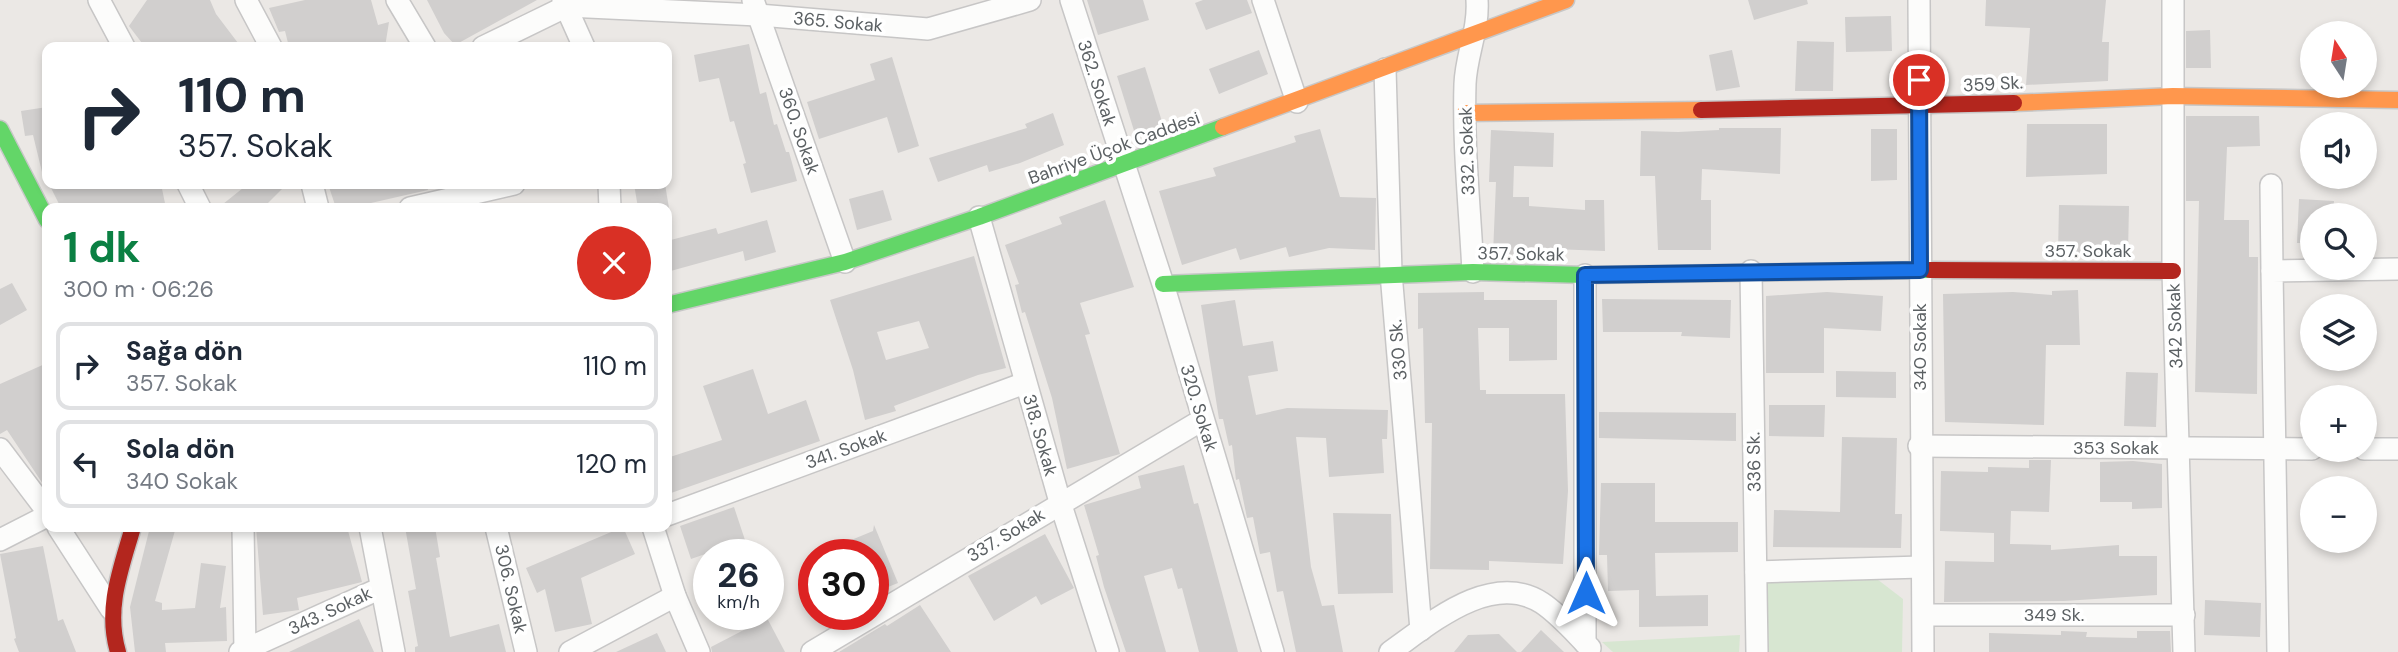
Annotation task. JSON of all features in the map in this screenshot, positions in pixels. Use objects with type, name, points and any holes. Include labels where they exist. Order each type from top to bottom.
[{"type":"street","points":[[99,0],[121,42]]},
{"type":"street","points":[[246,0],[268,42]]},
{"type":"street","points":[[397,0],[422,42]]},
{"type":"street","name":"365. Sokak","points":[[492,42],[565,3],[755,8],[928,29],[1030,0]]},
{"type":"street","name":"362. Sokak","points":[[1071,0],[1123,165]]},
{"type":"street","points":[[1263,0],[1297,102]]},
{"type":"street","name":"332. Sokak","points":[[1473,272],[1465,113],[1466,71],[1476,32],[1476,0]]},
{"type":"street","name":"Bahriye Üçok Caddesi","points":[[672,304],[845,262],[979,217],[1297,102],[1566,0]]},
{"type":"street","name":"340 Sokak","points":[[1919,0],[1919,446],[1923,652]]},
{"type":"street","name":"342 Sokak","points":[[2173,0],[2173,271],[2184,652]]},
{"type":"street","points":[[565,3],[582,42]]},
{"type":"street","name":"360. Sokak","points":[[755,8],[845,262]]},
{"type":"street","name":"330 Sk.","points":[[1385,69],[1391,273],[1421,630]]},
{"type":"street","name":"359 Sk.","points":[[1465,113],[1918,107],[2173,96],[2398,100]]},
{"type":"street","points":[[0,129],[42,210]]},
{"type":"street","name":"320. Sokak","points":[[1123,165],[1163,284],[1273,652]]},
{"type":"street","points":[[2271,185],[2278,652]]},
{"type":"street","points":[[425,203],[466,189]]},
{"type":"street","name":"318. Sokak","points":[[979,217],[1060,502],[1108,652]]},
{"type":"street","points":[[2272,271],[2398,269]]},
{"type":"street","name":"357. Sokak","points":[[1163,284],[1391,273],[1585,275],[1751,271],[2173,271]]},
{"type":"street","name":"336 Sk.","points":[[1751,271],[1757,652]]},
{"type":"street","points":[[1585,275],[1590,648]]},
{"type":"street","name":"341. Sokak","points":[[672,513],[1025,383]]},
{"type":"street","name":"337. Sokak","points":[[811,652],[1202,420]]},
{"type":"street","name":"353 Sokak","points":[[1919,446],[2300,449]]},
{"type":"street","points":[[0,449],[42,506]]},
{"type":"street","points":[[2377,449],[2398,449]]},
{"type":"street","points":[[0,540],[42,516]]},
{"type":"street","points":[[61,532],[111,608]]},
{"type":"street","points":[[118,652],[111,636],[111,608],[132,532]]},
{"type":"street","points":[[242,651],[243,532]]},
{"type":"street","points":[[371,532],[394,652]]},
{"type":"street","name":"306. Sokak","points":[[497,532],[526,652]]},
{"type":"street","points":[[655,532],[675,596],[699,652]]},
{"type":"street","points":[[1756,572],[1921,567]]},
{"type":"street","name":"343. Sokak","points":[[242,651],[381,588]]},
{"type":"street","points":[[1390,652],[1464,604],[1505,592],[1525,595],[1554,612],[1590,648]]},
{"type":"street","points":[[570,652],[675,596]]},
{"type":"street","name":"349 Sk.","points":[[1924,615],[2184,615]]},
{"type":"green space","points":[[1873,576],[1903,599],[1902,652],[1763,652],[1761,580]]},
{"type":"green space","points":[[1740,635],[1739,652],[1613,652],[1602,642]]},
{"type":"building","points":[[147,0],[210,0],[216,14],[237,42],[141,42],[129,26]]},
{"type":"building","points":[[305,0],[371,0],[378,25],[389,22],[386,42],[288,42],[285,31],[279,32],[269,8]]},
{"type":"building","points":[[427,0],[537,0],[460,42],[452,42],[444,33]]},
{"type":"building","points":[[1087,0],[1143,0],[1149,20],[1098,35]]},
{"type":"building","points":[[1203,0],[1247,0],[1252,13],[1206,30],[1195,3]]},
{"type":"building","points":[[1748,0],[1807,0],[1808,4],[1754,20]]},
{"type":"building","points":[[1986,0],[2106,0],[2102,42],[2109,42],[2108,81],[2026,85],[2030,28],[1985,26]]},
{"type":"building","points":[[1891,16],[1892,51],[1846,52],[1845,17]]},
{"type":"building","points":[[2210,30],[2211,68],[2186,68],[2186,31]]},
{"type":"building","points":[[1797,41],[1834,42],[1833,91],[1795,91]]},
{"type":"building","points":[[749,44],[760,94],[766,92],[774,125],[777,124],[786,152],[789,152],[797,181],[751,193],[743,164],[746,163],[734,121],[730,122],[719,78],[699,82],[694,55]]},
{"type":"building","points":[[1259,50],[1268,74],[1219,94],[1209,69]]},
{"type":"building","points":[[1732,50],[1740,87],[1716,91],[1709,55]]},
{"type":"building","points":[[892,57],[919,146],[898,153],[887,117],[819,139],[807,102],[875,80],[870,64]]},
{"type":"building","points":[[1145,67],[1164,128],[1136,137],[1117,76]]},
{"type":"building","points":[[42,108],[42,172],[33,135],[25,136],[21,111]]},
{"type":"building","points":[[1053,113],[1064,145],[1020,163],[989,172],[987,165],[938,182],[929,158],[1027,128],[1025,124]]},
{"type":"building","points":[[2186,116],[2259,116],[2260,146],[2227,147],[2224,220],[2249,220],[2249,257],[2258,257],[2257,394],[2195,392],[2199,201],[2186,201]]},
{"type":"building","points":[[2027,124],[2107,124],[2107,174],[2026,177]]},
{"type":"building","points":[[1719,128],[1781,128],[1780,174],[1702,169],[1701,200],[1711,200],[1711,250],[1658,250],[1655,176],[1640,176],[1641,131],[1678,132]]},
{"type":"building","points":[[1320,129],[1340,197],[1376,198],[1375,250],[1329,248],[1289,257],[1286,247],[1240,260],[1236,248],[1182,265],[1159,191],[1216,176],[1213,168],[1296,142],[1294,136]]},
{"type":"building","points":[[1871,129],[1897,129],[1897,180],[1871,181]]},
{"type":"building","points":[[1491,130],[1554,133],[1553,167],[1514,166],[1513,197],[1529,197],[1529,206],[1585,210],[1585,200],[1604,200],[1605,251],[1527,248],[1527,255],[1493,254],[1496,182],[1489,182]]},
{"type":"building","points":[[52,189],[162,189],[165,203],[58,203]]},
{"type":"building","points":[[242,189],[282,189],[268,203],[224,203]]},
{"type":"building","points":[[330,189],[428,190],[371,203],[334,203]]},
{"type":"building","points":[[635,189],[666,189],[668,203],[637,203]]},
{"type":"building","points":[[883,190],[892,220],[857,230],[849,199]]},
{"type":"building","points":[[2299,199],[2334,201],[2300,203],[2300,243],[2297,243]]},
{"type":"building","points":[[1105,200],[1134,287],[1080,303],[1090,334],[1085,335],[1120,454],[1067,469],[1052,398],[1025,312],[1022,313],[1015,285],[1019,284],[1005,245],[1062,224],[1059,217]]},
{"type":"building","points":[[2059,205],[2129,206],[2128,252],[2058,253]]},
{"type":"building","points":[[767,220],[776,252],[745,261],[743,251],[672,271],[672,240],[716,228],[718,234]]},
{"type":"building","points":[[974,256],[1006,368],[978,375],[894,406],[896,411],[865,420],[853,370],[830,300]],"holes":[[[919,321],[929,348],[886,360],[877,332]]]},
{"type":"building","points":[[12,283],[27,310],[0,325],[0,289]]},
{"type":"building","points":[[2078,290],[2080,345],[2046,345],[2044,425],[1945,422],[1943,294],[2013,292],[2052,295],[2052,291]]},
{"type":"building","points":[[1484,292],[1484,300],[1557,300],[1557,360],[1509,361],[1509,328],[1478,328],[1480,390],[1486,390],[1486,394],[1565,394],[1568,491],[1563,564],[1489,561],[1489,570],[1430,569],[1432,423],[1425,423],[1423,328],[1418,329],[1418,293]]},
{"type":"building","points":[[1827,292],[1883,296],[1881,331],[1824,328],[1824,373],[1766,373],[1766,296]]},
{"type":"building","points":[[1602,299],[1731,300],[1730,338],[1681,336],[1682,332],[1603,332]]},
{"type":"building","points":[[1235,300],[1243,346],[1273,341],[1278,371],[1248,376],[1256,415],[1287,408],[1388,410],[1387,439],[1382,439],[1384,473],[1329,477],[1326,438],[1296,437],[1311,567],[1322,606],[1334,605],[1343,652],[1296,652],[1283,591],[1277,592],[1270,552],[1260,554],[1253,517],[1247,518],[1239,479],[1236,480],[1232,445],[1229,446],[1223,419],[1219,419],[1201,305]]},
{"type":"building","points":[[42,365],[42,482],[7,430],[0,434],[0,384]]},
{"type":"building","points":[[753,369],[768,414],[806,400],[820,441],[672,493],[672,456],[722,440],[703,386]]},
{"type":"building","points":[[1836,371],[1896,372],[1896,398],[1836,397]]},
{"type":"building","points":[[2126,372],[2158,373],[2156,427],[2124,426]]},
{"type":"building","points":[[1769,405],[1825,405],[1824,437],[1769,436]]},
{"type":"building","points":[[1599,412],[1736,413],[1736,441],[1599,438]]},
{"type":"building","points":[[1842,437],[1897,438],[1895,514],[1902,514],[1901,548],[1773,547],[1774,510],[1840,512]]},
{"type":"building","points":[[2029,460],[2051,460],[2049,512],[2011,511],[2010,544],[2051,545],[2051,550],[2119,545],[2119,556],[2157,556],[2157,595],[2064,601],[1944,602],[1945,561],[1994,562],[1994,533],[1940,531],[1941,471],[1988,472],[1988,467],[2029,468]]},
{"type":"building","points":[[2100,462],[2162,464],[2162,508],[2132,509],[2132,502],[2100,502]]},
{"type":"building","points":[[1184,465],[1194,504],[1198,503],[1238,652],[1199,652],[1182,588],[1178,589],[1172,568],[1144,576],[1166,652],[1126,652],[1104,587],[1096,556],[1099,555],[1084,505],[1141,488],[1138,476]]},
{"type":"building","points":[[1601,483],[1655,483],[1655,522],[1738,522],[1738,552],[1655,553],[1656,596],[1708,595],[1708,626],[1639,627],[1639,590],[1608,591],[1607,555],[1599,555]]},
{"type":"building","points":[[734,507],[745,539],[693,539],[691,559],[680,526]]},
{"type":"building","points":[[1333,513],[1391,514],[1393,593],[1338,594]]},
{"type":"building","points":[[874,525],[880,539],[854,539],[873,531]]},
{"type":"building","points":[[149,532],[175,532],[155,601],[162,603],[162,610],[195,608],[201,563],[226,566],[220,608],[226,607],[227,641],[165,643],[166,652],[135,652],[130,607]]},
{"type":"building","points":[[256,532],[348,532],[362,582],[297,598],[299,610],[263,615]]},
{"type":"building","points":[[406,532],[436,532],[440,557],[436,558],[450,637],[499,624],[506,652],[415,652],[415,647],[418,646],[408,591],[416,589]]},
{"type":"building","points":[[611,532],[625,532],[635,554],[581,578],[592,624],[555,632],[545,589],[537,593],[526,568]]},
{"type":"building","points":[[1045,534],[1074,588],[1041,605],[1036,596],[994,621],[968,576]]},
{"type":"building","points":[[43,546],[58,621],[63,619],[76,652],[19,652],[14,639],[16,638],[0,554]]},
{"type":"building","points":[[889,561],[898,583],[889,587]]},
{"type":"building","points":[[2205,600],[2261,603],[2260,637],[2204,635]]},
{"type":"building","points":[[920,605],[951,652],[839,652],[875,630],[889,630],[889,625]]},
{"type":"building","points":[[359,619],[374,652],[289,652]]},
{"type":"building","points":[[744,630],[773,630],[785,652],[712,652],[711,647]]},
{"type":"building","points":[[1541,630],[1564,652],[1521,652]]},
{"type":"building","points":[[2061,631],[2087,632],[2086,637],[2137,638],[2137,631],[2170,631],[2171,652],[1989,652],[1989,633],[2061,635]]},
{"type":"building","points":[[657,633],[666,652],[616,652]]},
{"type":"building","points":[[1499,634],[1517,652],[1454,652],[1468,635]]},
{"type":"traffic: fast","points":[[672,304],[845,262],[979,217],[1223,127]]},
{"type":"traffic: fast","points":[[0,129],[42,210]]},
{"type":"traffic: fast","points":[[1163,284],[1473,272],[1585,275],[1930,270]]},
{"type":"traffic: slow","points":[[1223,127],[1566,0]]},
{"type":"traffic: slow","points":[[2014,103],[2173,96],[2398,100]]},
{"type":"traffic: slow","points":[[1465,113],[1701,110]]},
{"type":"traffic: jam","points":[[1701,110],[2014,103]]},
{"type":"traffic: jam","points":[[1930,270],[2173,271]]},
{"type":"traffic: jam","points":[[118,652],[114,636],[114,604],[132,532]]},
{"type":"route","points":[[1586,593],[1585,275],[1920,270],[1919,80]]}]
